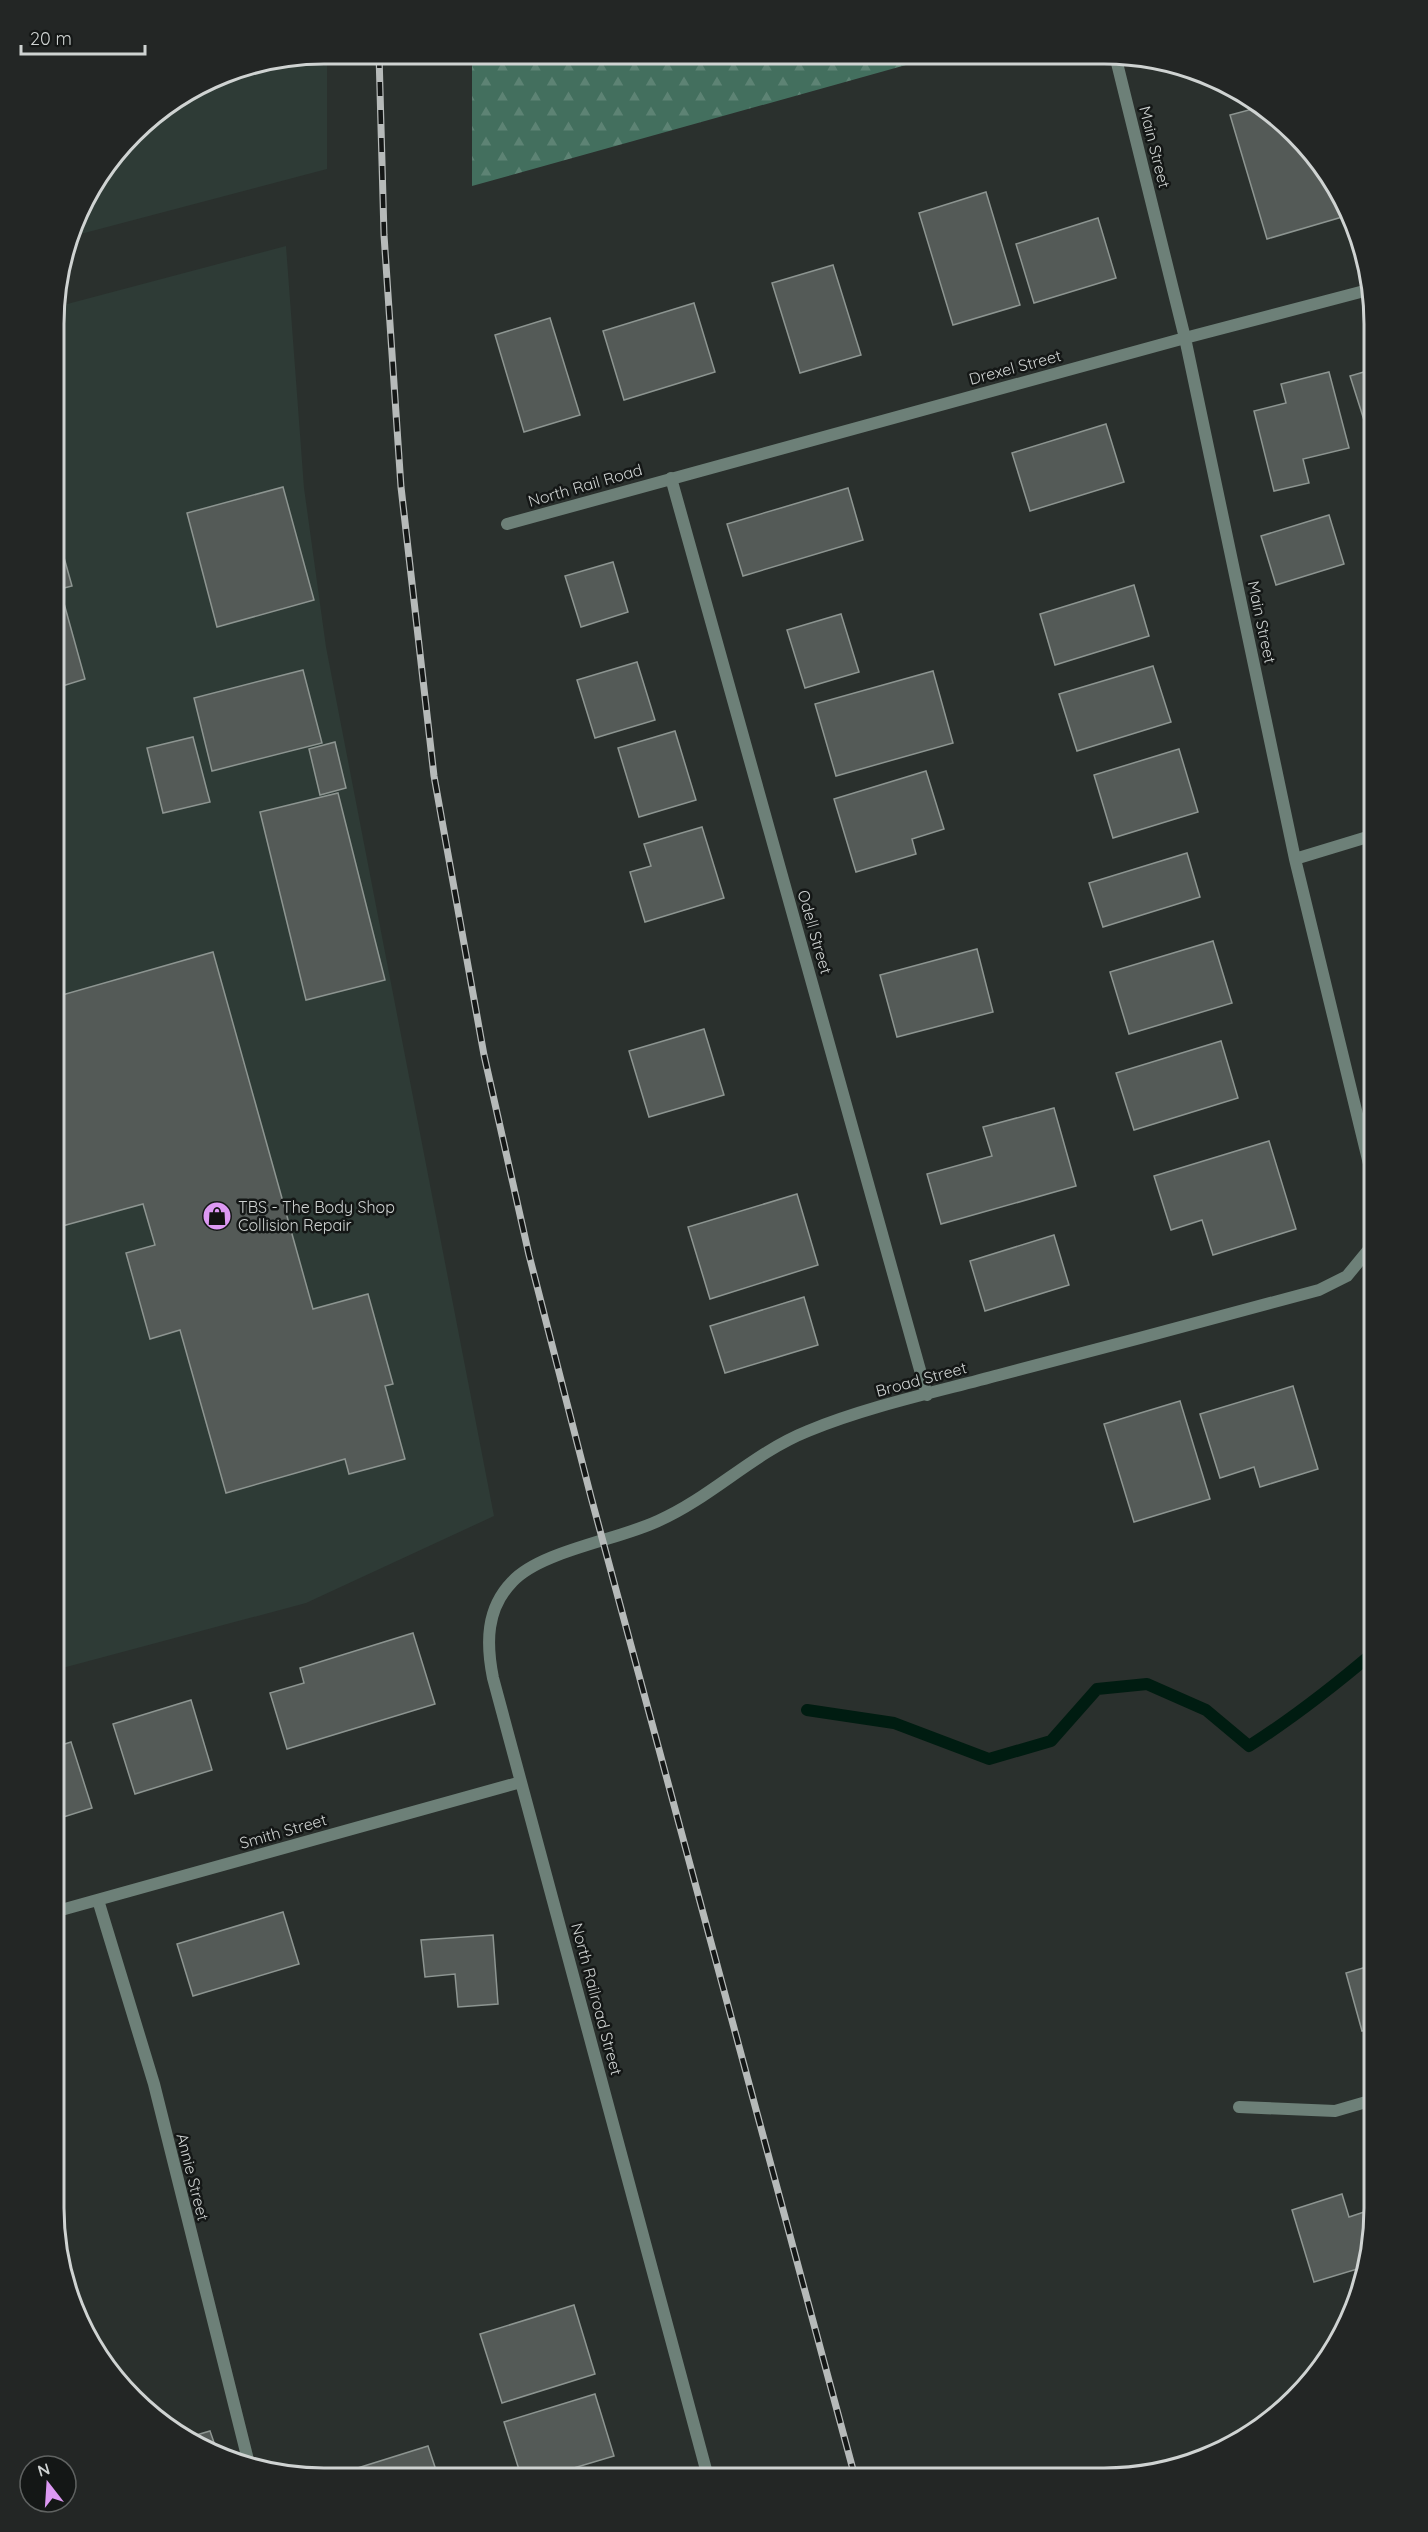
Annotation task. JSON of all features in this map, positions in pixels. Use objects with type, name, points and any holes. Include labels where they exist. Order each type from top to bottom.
[{"type":"street","name":"Main Street","points":[[1117,65],[1185,338],[1295,860],[1364,1143]]},
{"type":"street","name":"Drexel Street","points":[[671,478],[1361,292]]},
{"type":"street","name":"North Rail Road","points":[[507,524],[671,478]]},
{"type":"street","name":"Odell Street","points":[[671,478],[927,1395]]},
{"type":"street","points":[[1295,860],[1364,838]]},
{"type":"street","name":"Broad Street","points":[[556,1557],[662,1520],[766,1452],[805,1432],[844,1418],[927,1395],[1319,1290],[1347,1276],[1364,1255]]},
{"type":"street","name":"North Railroad Street","points":[[556,1557],[534,1565],[513,1581],[497,1604],[489,1633],[488,1650],[493,1678],[706,2468]]},
{"type":"street","name":"Smith Street","points":[[64,1909],[521,1782]]},
{"type":"street","name":"Annie Street","points":[[98,1900],[154,2084],[247,2456]]},
{"type":"street","points":[[1239,2107],[1335,2111],[1364,2103]]},
{"type":"shaded area","points":[[327,64],[327,169],[81,234],[91,209],[108,180],[129,153],[153,129],[194,99],[225,84],[257,73]]},
{"type":"shaded area","points":[[286,246],[304,488],[326,647],[494,1516],[306,1603],[64,1668],[64,324],[65,305]]},
{"type":"green space","points":[[472,64],[909,64],[472,186]]},
{"type":"building","points":[[1250,110],[1275,129],[1310,166],[1329,194],[1341,217],[1267,239],[1230,115]]},
{"type":"building","points":[[986,192],[1020,305],[953,325],[919,213]]},
{"type":"building","points":[[1098,218],[1116,278],[1034,303],[1016,244]]},
{"type":"building","points":[[833,265],[861,355],[800,373],[772,283]]},
{"type":"building","points":[[694,303],[715,372],[624,400],[603,331]]},
{"type":"building","points":[[550,318],[580,415],[524,432],[495,335]]},
{"type":"building","points":[[1329,372],[1349,448],[1303,459],[1309,483],[1274,491],[1254,411],[1286,403],[1281,384]]},
{"type":"building","points":[[1364,372],[1364,420],[1350,376]]},
{"type":"building","points":[[1106,424],[1124,482],[1030,511],[1012,453]]},
{"type":"building","points":[[283,487],[314,600],[217,627],[187,513]]},
{"type":"building","points":[[848,488],[863,540],[743,576],[727,524]]},
{"type":"building","points":[[1329,515],[1344,564],[1276,585],[1261,536]]},
{"type":"building","points":[[64,558],[72,586],[64,588]]},
{"type":"building","points":[[613,562],[628,612],[581,627],[565,576]]},
{"type":"building","points":[[1134,585],[1149,636],[1055,665],[1040,614]]},
{"type":"building","points":[[64,603],[85,679],[64,686]]},
{"type":"building","points":[[841,614],[859,672],[805,688],[787,630]]},
{"type":"building","points":[[637,662],[655,720],[595,738],[577,680]]},
{"type":"building","points":[[1153,666],[1171,722],[1077,751],[1059,694]]},
{"type":"building","points":[[303,670],[322,743],[212,771],[194,698]]},
{"type":"building","points":[[933,671],[953,743],[836,776],[815,704]]},
{"type":"building","points":[[675,731],[696,800],[639,817],[618,748]]},
{"type":"building","points":[[193,737],[210,802],[163,813],[147,748]]},
{"type":"building","points":[[335,742],[346,788],[320,795],[309,749]]},
{"type":"building","points":[[1179,749],[1198,812],[1113,838],[1094,775]]},
{"type":"building","points":[[926,771],[944,829],[912,839],[916,854],[856,872],[834,799]]},
{"type":"building","points":[[338,793],[385,980],[306,1000],[260,812]]},
{"type":"building","points":[[702,827],[724,898],[645,922],[630,872],[651,866],[644,844]]},
{"type":"building","points":[[1187,853],[1200,897],[1103,927],[1089,883]]},
{"type":"building","points":[[1213,941],[1232,1003],[1129,1034],[1110,972]]},
{"type":"building","points":[[977,949],[993,1012],[897,1037],[880,975]]},
{"type":"building","name":"TBS - The Body Shop Collision Repair","points":[[213,952],[313,1309],[368,1294],[393,1384],[385,1386],[405,1459],[349,1474],[345,1459],[226,1493],[180,1330],[150,1339],[126,1253],[155,1245],[143,1204],[64,1226],[64,994]]},
{"type":"building","points":[[704,1029],[724,1095],[649,1117],[629,1051]]},
{"type":"building","points":[[1221,1041],[1238,1098],[1134,1130],[1116,1073]]},
{"type":"building","points":[[1054,1108],[1076,1186],[941,1224],[927,1174],[992,1156],[983,1127]]},
{"type":"building","points":[[1269,1141],[1296,1229],[1213,1255],[1202,1220],[1171,1230],[1154,1176]]},
{"type":"building","points":[[797,1194],[818,1265],[710,1299],[688,1227]]},
{"type":"building","points":[[1054,1235],[1069,1285],[985,1311],[970,1261]]},
{"type":"building","points":[[804,1297],[818,1345],[725,1373],[710,1326]]},
{"type":"building","points":[[1293,1386],[1318,1469],[1260,1487],[1254,1467],[1220,1478],[1200,1414]]},
{"type":"building","points":[[1180,1401],[1210,1499],[1134,1522],[1104,1424]]},
{"type":"building","points":[[413,1633],[435,1704],[287,1749],[270,1693],[304,1683],[300,1668]]},
{"type":"building","points":[[191,1700],[212,1770],[135,1794],[113,1724]]},
{"type":"building","points":[[71,1742],[92,1808],[64,1817],[64,1744]]},
{"type":"building","points":[[283,1912],[299,1964],[193,1996],[177,1944]]},
{"type":"building","points":[[493,1935],[498,2004],[458,2007],[455,1974],[425,1977],[421,1940]]},
{"type":"building","points":[[1364,1968],[1364,2030],[1362,2031],[1346,1973]]},
{"type":"building","points":[[1342,2194],[1349,2217],[1364,2212],[1356,2269],[1314,2282],[1292,2210]]},
{"type":"building","points":[[574,2305],[595,2374],[502,2403],[480,2334]]},
{"type":"building","points":[[595,2394],[614,2456],[574,2468],[518,2468],[504,2422]]},
{"type":"building","points":[[210,2431],[214,2443],[209,2441],[197,2435]]},
{"type":"building","points":[[428,2446],[435,2468],[358,2468]]},
{"type":"waterway","points":[[807,1710],[894,1723],[989,1759],[1051,1741],[1097,1689],[1147,1684],[1206,1710],[1249,1746],[1313,1701],[1364,1660]]},
{"type":"railway","points":[[379,64],[384,235],[401,487],[434,776],[484,1055],[529,1255],[591,1497],[853,2468]]},
{"type":"place","name":"TBS - The Body Shop Collision Repair","points":[[217,1216]]}]
